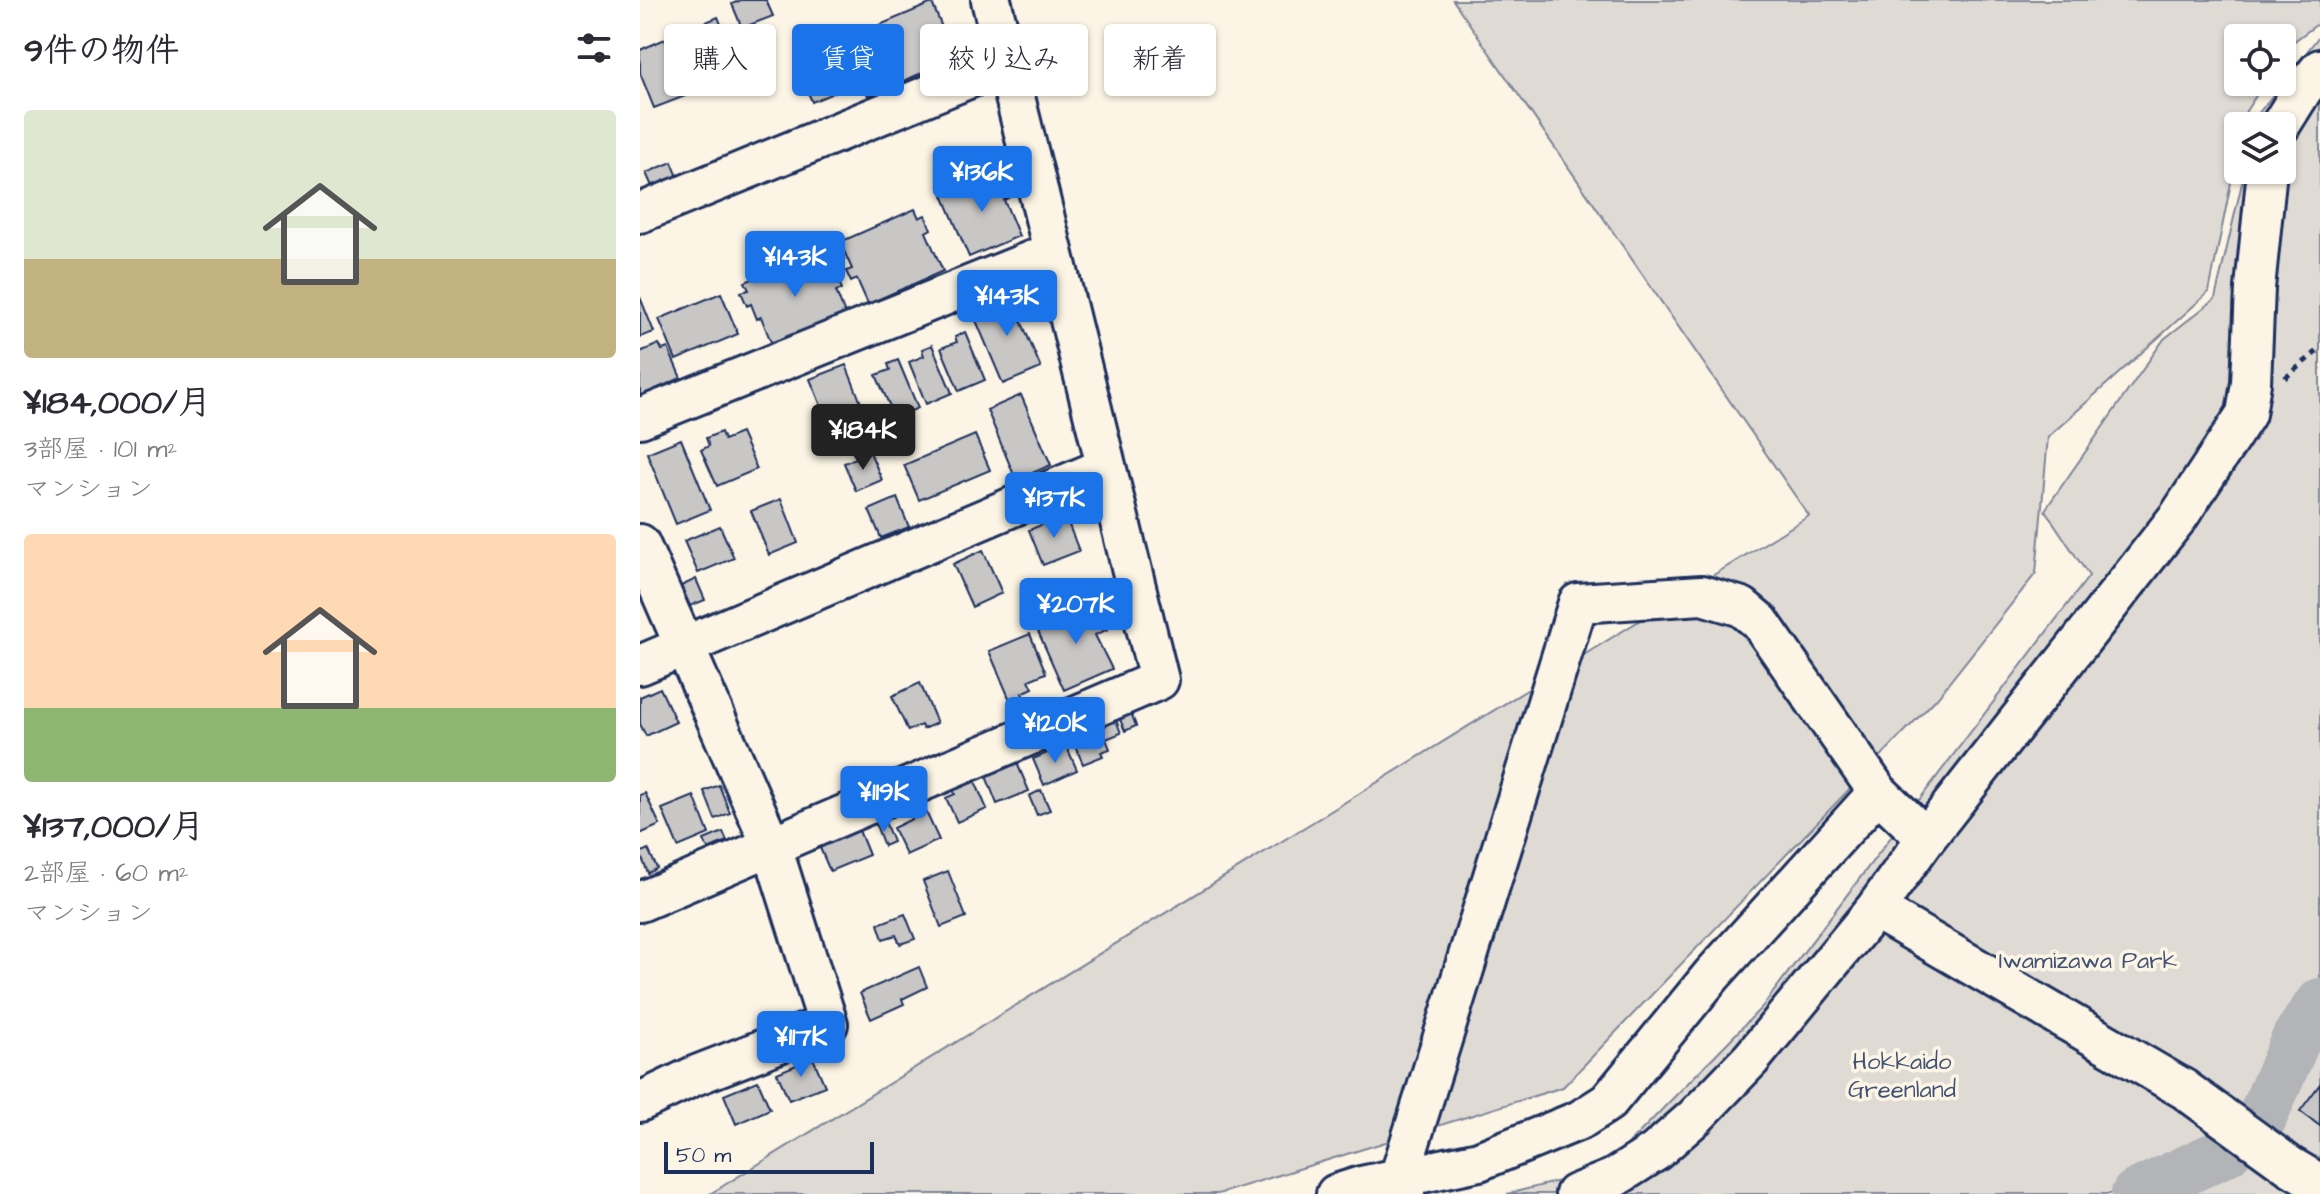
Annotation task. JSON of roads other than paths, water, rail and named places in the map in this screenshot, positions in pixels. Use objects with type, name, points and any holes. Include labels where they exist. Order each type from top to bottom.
[{"type":"street","points":[[991,0],[997,24]]},
{"type":"street","points":[[2289,112],[2320,69]]},
{"type":"street","points":[[640,213],[926,96]]},
{"type":"street","points":[[640,902],[1159,680],[1015,96]]},
{"type":"street","points":[[1575,1194],[1614,1178],[1655,1152],[1695,1117],[1751,1059],[1875,909],[1926,838],[2179,516],[2246,414],[2266,184]]},
{"type":"street","points":[[640,418],[1053,252]]},
{"type":"street","points":[[640,665],[1106,467]]},
{"type":"street","points":[[640,544],[772,847],[828,1024],[694,1076],[640,1102]]},
{"type":"street","points":[[1402,1186],[1578,603],[1702,595],[1742,607],[1760,622],[1878,792],[1926,838]]},
{"type":"street","points":[[1336,1194],[1402,1186],[1479,1161],[1580,1120],[1608,1102],[1712,975],[1878,792]]},
{"type":"street","points":[[1875,909],[2184,1089],[2290,1166],[2320,1184]]},
{"type":"waterway","points":[[2258,1127],[2297,1037],[2320,1003]]},
{"type":"waterway","points":[[2136,1194],[2227,1151]]},
{"type":"park label","name":"Iwamizawa Park","points":[[2088,961]]},
{"type":"park label","name":"Hokkaido Greenland","points":[[1902,1076]]}]
